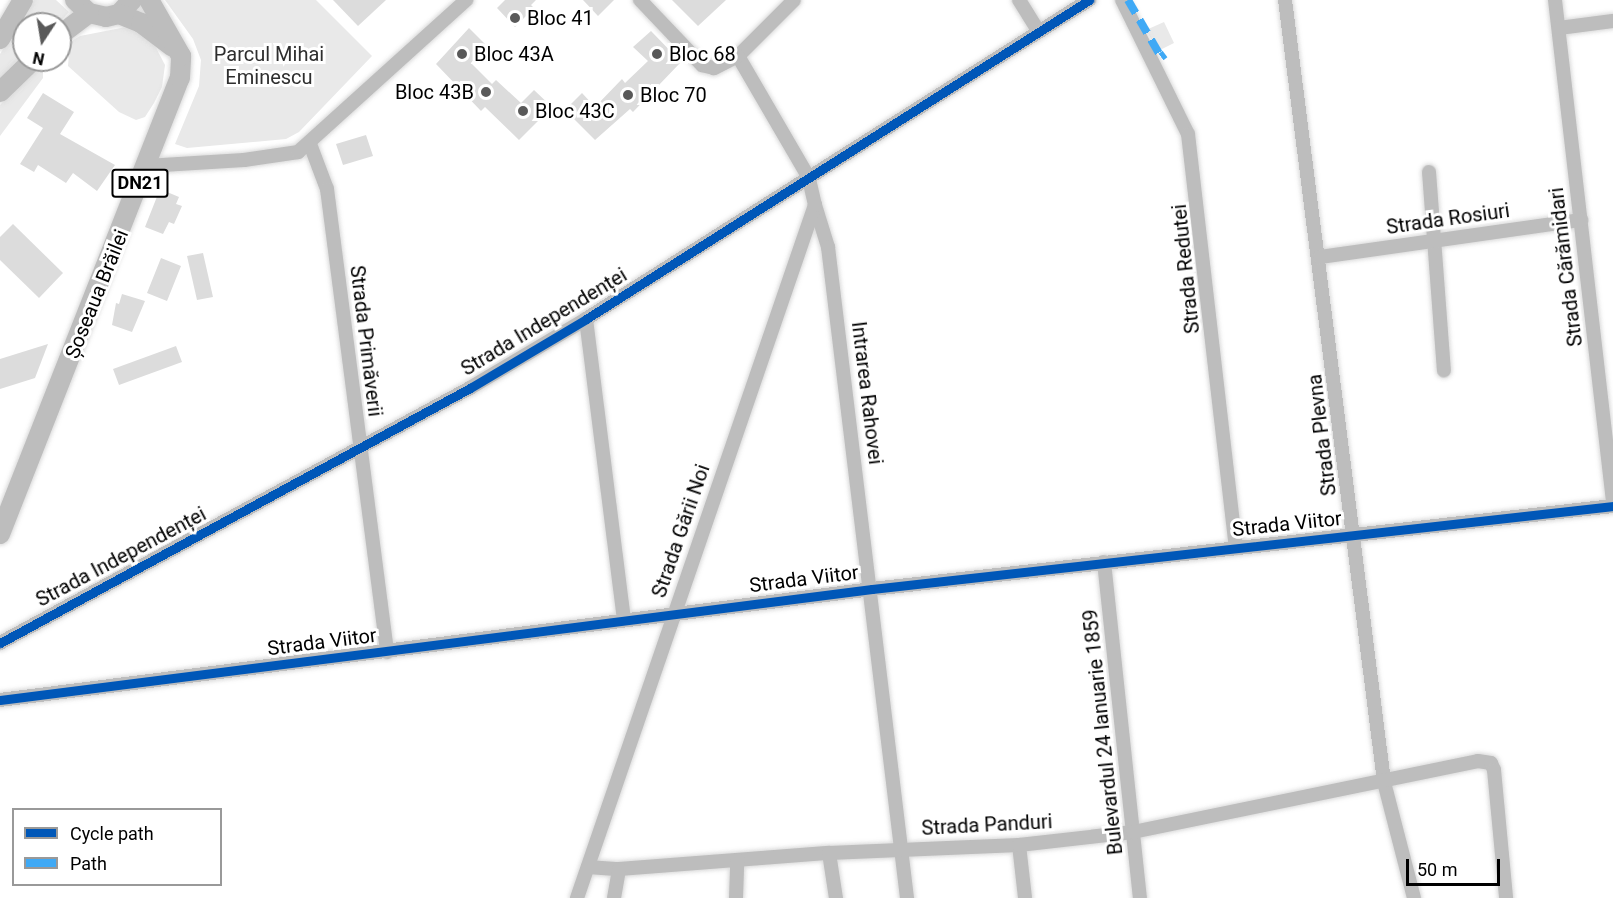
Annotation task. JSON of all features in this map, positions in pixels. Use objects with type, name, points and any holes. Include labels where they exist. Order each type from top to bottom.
[{"type":"highway","points":[[0,39],[23,0]]},
{"type":"highway","name":"Șoseaua Brăilei","points":[[0,534],[180,78],[182,64],[178,52],[149,0]]},
{"type":"highway","points":[[72,19],[82,6],[106,17],[126,7],[178,52]]},
{"type":"highway","points":[[0,92],[21,72]]},
{"type":"street","points":[[146,166],[244,160],[298,152],[310,144],[466,0]]},
{"type":"street","points":[[639,0],[702,65],[714,68],[738,56],[795,0]]},
{"type":"street","points":[[1018,0],[1038,31]]},
{"type":"street","name":"Strada Independenței","points":[[0,643],[360,448],[586,319],[1089,0]]},
{"type":"street","name":"Strada Redutei","points":[[1122,0],[1188,134],[1236,548]]},
{"type":"street","name":"Strada Plevna","points":[[1285,0],[1320,257],[1384,782],[1414,898]]},
{"type":"street","name":"Strada Cărămidari","points":[[1555,0],[1613,501]]},
{"type":"street","points":[[1559,28],[1613,21]]},
{"type":"street","points":[[738,56],[808,178],[815,205]]},
{"type":"street","name":"Strada Primăverii","points":[[310,144],[327,189],[387,652]]},
{"type":"street","points":[[1429,172],[1444,370]]},
{"type":"street","name":"Intrarea Rahovei","points":[[815,205],[828,247],[872,589],[907,898]]},
{"type":"street","name":"Strada Gării Noi","points":[[577,898],[815,205]]},
{"type":"street","name":"Strada Rosiuri","points":[[1320,257],[1581,220]]},
{"type":"street","points":[[586,319],[624,620]]},
{"type":"street","name":"Strada Viitor","points":[[0,700],[872,589],[1613,506]]},
{"type":"street","name":"Bulevardul 24 Ianuarie 1859","points":[[1104,562],[1140,898]]},
{"type":"street","name":"Strada Panduri","points":[[588,867],[619,869],[829,853],[1020,845],[1133,832],[1478,761],[1491,763],[1506,898]]},
{"type":"street","points":[[1020,845],[1025,898]]},
{"type":"street","points":[[829,853],[836,898]]},
{"type":"street","points":[[736,898],[737,860]]},
{"type":"street","points":[[614,898],[619,869]]},
{"type":"green space","points":[[34,0],[56,0],[69,12],[26,12]]},
{"type":"green space","name":"Parcul Mihai Eminescu","points":[[165,0],[316,0],[372,56],[299,132],[286,139],[187,148],[175,144],[199,86],[201,60],[193,39]]},
{"type":"green space","points":[[1164,22],[1174,43],[1158,51],[1146,30]]},
{"type":"green space","points":[[126,27],[140,30],[152,40],[165,65],[162,87],[145,117],[136,120],[119,112],[72,70],[72,41],[80,36]]},
{"type":"green space","points":[[12,35],[12,69],[0,81],[0,54]]},
{"type":"green space","points":[[34,72],[43,72],[43,78],[0,136],[0,105]]},
{"type":"building","points":[[333,0],[386,0],[358,26]]},
{"type":"building","name":"Bloc 41","points":[[505,0],[536,0],[531,5],[534,8],[515,27],[497,8]]},
{"type":"building","points":[[583,0],[614,0],[598,16]]},
{"type":"building","points":[[672,0],[726,0],[698,26]]},
{"type":"building","points":[[469,28],[487,46],[471,63],[492,84],[496,80],[521,103],[534,90],[552,107],[519,140],[485,107],[481,111],[436,64]]},
{"type":"building","points":[[651,31],[681,62],[633,112],[630,109],[595,140],[565,110],[582,93],[595,107],[622,79],[625,83],[648,61],[633,47]]},
{"type":"building","points":[[43,93],[74,112],[60,134],[115,165],[97,191],[73,173],[66,183],[38,165],[34,172],[20,164],[43,128],[27,118]]},
{"type":"building","points":[[366,135],[373,156],[343,165],[336,144]]},
{"type":"building","points":[[160,189],[179,197],[176,204],[182,206],[174,224],[169,222],[163,234],[145,227]]},
{"type":"building","points":[[13,224],[63,273],[39,298],[0,260],[0,237]]},
{"type":"building","points":[[203,253],[213,297],[197,300],[187,256]]},
{"type":"building","points":[[161,258],[181,266],[167,301],[147,293]]},
{"type":"building","points":[[122,294],[145,301],[132,332],[112,325],[116,303],[119,304]]},
{"type":"building","points":[[48,344],[35,378],[0,389],[0,359]]},
{"type":"building","points":[[176,346],[182,362],[119,385],[113,369]]},
{"type":"marked path","points":[[1128,0],[1161,57],[1165,54]]},
{"type":"cycle path","points":[[0,643],[470,388],[586,319],[1089,0]]},
{"type":"cycle path","points":[[0,700],[872,589],[1613,506]]},
{"type":"place","name":"Bloc 41","points":[[515,18]]},
{"type":"place","name":"Bloc 43A","points":[[462,54]]},
{"type":"place","name":"Bloc 68","points":[[657,54]]},
{"type":"place","name":"Bloc 43B","points":[[486,92]]},
{"type":"place","name":"Bloc 70","points":[[628,95]]},
{"type":"place","name":"Bloc 43C","points":[[523,111]]}]
